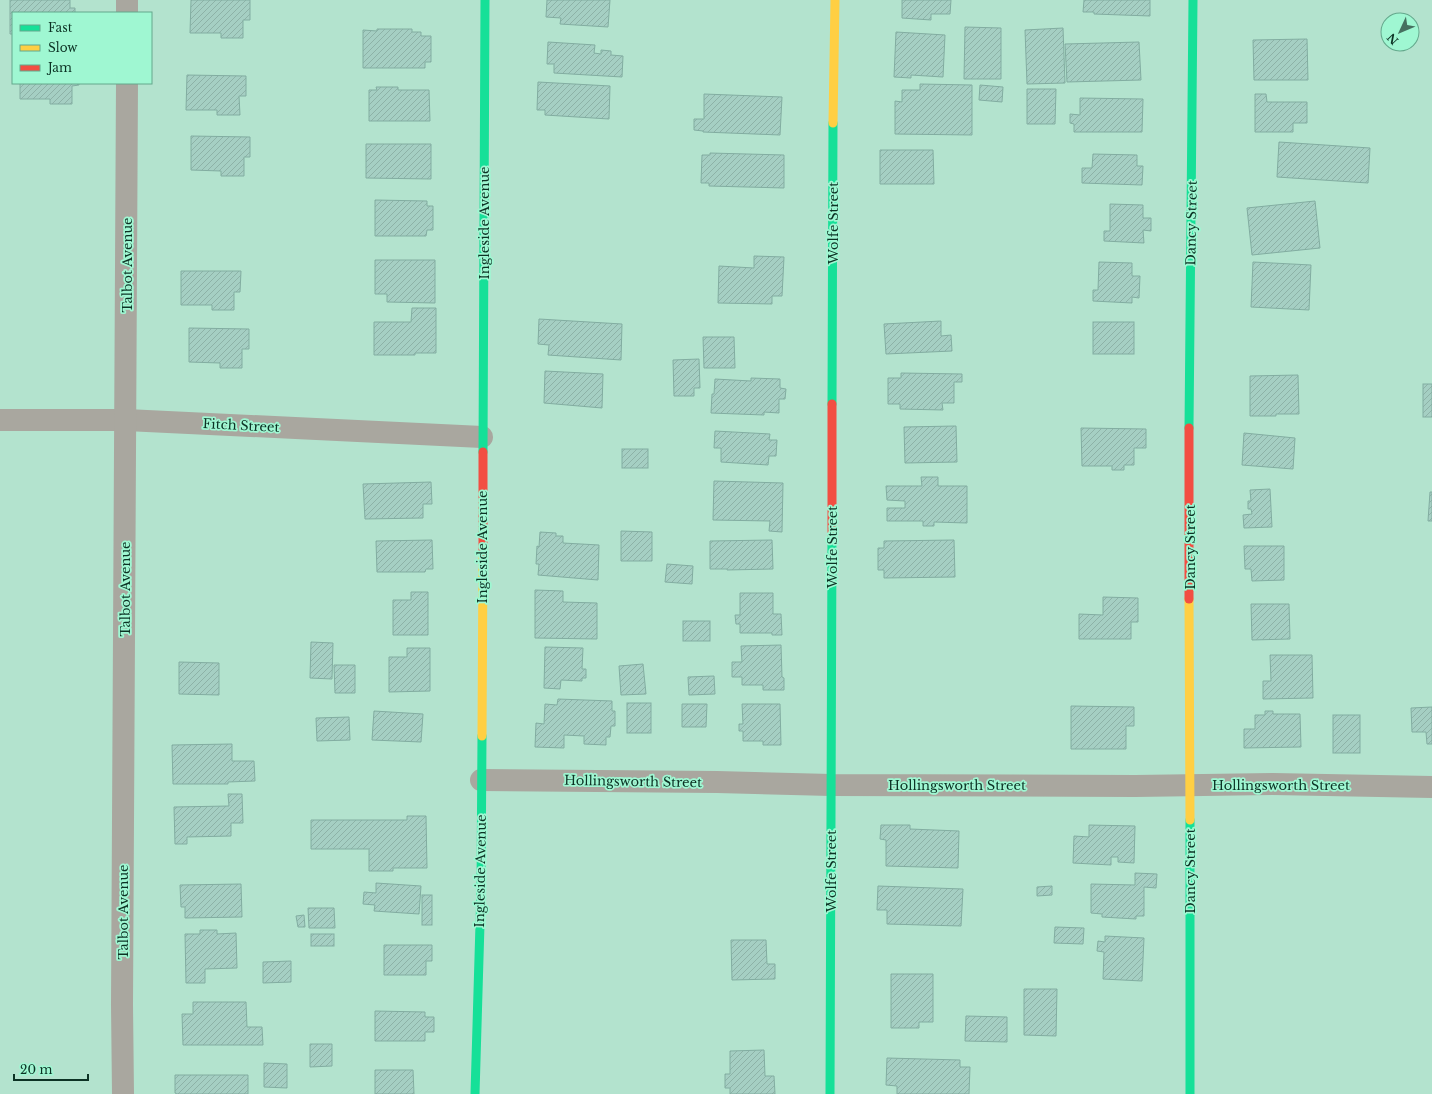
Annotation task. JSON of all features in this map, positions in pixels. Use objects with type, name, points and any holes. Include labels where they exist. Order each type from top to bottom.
[{"type":"street","points":[[127,0],[127,12]]},
{"type":"street","name":"Ingleside Avenue","points":[[475,1094],[481,890],[485,0]]},
{"type":"street","name":"Wolfe Street","points":[[830,1094],[833,144],[835,0]]},
{"type":"street","name":"Dancy Street","points":[[1190,1094],[1191,785],[1189,406],[1193,0]]},
{"type":"street","name":"Talbot Avenue","points":[[123,1094],[122,997],[127,84]]},
{"type":"street","name":"Fitch Street","points":[[0,420],[126,420],[482,437]]},
{"type":"street","name":"Hollingsworth Street","points":[[481,780],[717,782],[831,785],[1135,786],[1273,784],[1432,787]]},
{"type":"building","points":[[10,0],[70,0],[70,8],[75,8],[75,12],[12,12],[12,34],[10,34]]},
{"type":"building","points":[[191,0],[250,0],[250,20],[243,20],[243,38],[221,38],[221,33],[190,33]]},
{"type":"building","points":[[547,0],[610,0],[608,27],[560,24],[561,18],[546,17]]},
{"type":"building","points":[[902,0],[951,0],[950,14],[931,14],[931,20],[902,18]]},
{"type":"building","points":[[1084,0],[1150,0],[1150,16],[1094,14],[1094,12],[1083,12]]},
{"type":"building","points":[[965,27],[1001,28],[1001,79],[964,79]]},
{"type":"building","points":[[1063,28],[1065,83],[1027,84],[1025,30]]},
{"type":"building","points":[[377,29],[412,29],[412,32],[421,32],[421,36],[431,36],[431,62],[425,62],[425,68],[363,68],[363,30],[377,31]]},
{"type":"building","points":[[896,32],[945,35],[943,77],[911,75],[911,78],[894,77]]},
{"type":"building","points":[[1307,39],[1308,80],[1254,80],[1253,40]]},
{"type":"building","points":[[548,42],[595,45],[594,53],[601,54],[601,50],[611,51],[611,55],[623,56],[622,77],[554,73],[554,64],[547,64]]},
{"type":"building","points":[[1139,42],[1141,80],[1067,82],[1065,44]]},
{"type":"building","points":[[187,75],[246,76],[246,96],[239,96],[240,115],[217,115],[217,110],[186,110]]},
{"type":"building","points":[[538,82],[610,86],[609,119],[545,115],[545,110],[537,110]]},
{"type":"building","points":[[20,84],[79,84],[72,86],[72,104],[50,104],[50,99],[20,99]]},
{"type":"building","points":[[920,84],[972,85],[972,135],[895,134],[895,101],[902,102],[902,90],[920,90]]},
{"type":"building","points":[[980,85],[1003,87],[1002,102],[979,100]]},
{"type":"building","points":[[376,87],[398,87],[398,90],[429,90],[430,121],[369,121],[369,90],[377,90]]},
{"type":"building","points":[[1027,89],[1056,89],[1055,124],[1027,124]]},
{"type":"building","points":[[704,94],[782,97],[780,135],[703,132],[694,130],[694,119],[704,119]]},
{"type":"building","points":[[1255,94],[1266,94],[1267,102],[1307,102],[1307,123],[1293,123],[1293,132],[1255,132]]},
{"type":"building","points":[[1080,98],[1143,99],[1142,132],[1074,132],[1074,124],[1070,123],[1070,114],[1080,115]]},
{"type":"building","points":[[191,136],[250,137],[250,157],[244,157],[244,176],[221,176],[221,171],[191,170]]},
{"type":"building","points":[[1279,142],[1370,148],[1368,183],[1277,177]]},
{"type":"building","points":[[366,144],[431,144],[431,179],[366,178]]},
{"type":"building","points":[[880,150],[933,150],[934,184],[880,184]]},
{"type":"building","points":[[710,153],[784,155],[784,188],[709,186],[709,183],[701,183],[702,155],[710,155]]},
{"type":"building","points":[[1093,154],[1137,155],[1137,166],[1143,166],[1142,185],[1082,183],[1082,168],[1092,168]]},
{"type":"building","points":[[375,200],[427,201],[427,206],[433,206],[433,230],[427,230],[426,236],[375,236]]},
{"type":"building","points":[[1315,201],[1320,248],[1252,255],[1247,208]]},
{"type":"building","points":[[1110,204],[1143,205],[1143,218],[1151,218],[1151,231],[1143,230],[1144,243],[1104,241],[1104,231],[1110,231]]},
{"type":"building","points":[[754,256],[784,257],[782,296],[772,296],[772,304],[718,303],[719,266],[754,268]]},
{"type":"building","points":[[375,260],[435,260],[435,303],[387,302],[387,294],[375,294]]},
{"type":"building","points":[[1099,262],[1132,263],[1132,276],[1140,276],[1139,298],[1132,297],[1132,303],[1093,301],[1093,290],[1098,290]]},
{"type":"building","points":[[1253,262],[1311,265],[1309,310],[1251,307]]},
{"type":"building","points":[[181,271],[241,271],[240,292],[234,292],[234,310],[212,310],[212,305],[181,305]]},
{"type":"building","points":[[412,308],[436,308],[436,353],[415,353],[415,355],[374,355],[374,322],[411,322]]},
{"type":"building","points":[[539,319],[622,324],[621,360],[548,355],[549,345],[538,344]]},
{"type":"building","points":[[941,321],[941,336],[951,335],[952,351],[886,354],[884,324]]},
{"type":"building","points":[[1093,322],[1134,322],[1134,354],[1093,354]]},
{"type":"building","points":[[189,328],[249,329],[249,349],[242,349],[242,368],[220,368],[220,363],[189,362]]},
{"type":"building","points":[[703,337],[734,337],[735,368],[704,368]]},
{"type":"building","points":[[699,359],[700,388],[694,388],[694,396],[674,396],[673,360]]},
{"type":"building","points":[[545,371],[603,374],[602,408],[544,403]]},
{"type":"building","points":[[901,373],[962,374],[962,382],[954,382],[954,403],[942,403],[943,410],[900,409],[900,404],[888,404],[888,378],[901,378]]},
{"type":"building","points":[[1298,375],[1299,414],[1250,416],[1250,376]]},
{"type":"building","points":[[751,378],[780,379],[780,388],[786,389],[785,399],[779,399],[779,413],[764,412],[764,415],[711,413],[712,394],[714,394],[715,379],[751,381]]},
{"type":"building","points":[[1423,384],[1432,384],[1432,417],[1423,417]]},
{"type":"building","points":[[956,426],[957,462],[905,463],[904,427]]},
{"type":"building","points":[[1081,428],[1146,429],[1146,448],[1134,448],[1134,465],[1124,465],[1124,470],[1112,470],[1112,466],[1082,466]]},
{"type":"building","points":[[715,431],[770,434],[769,440],[777,440],[776,456],[769,456],[768,465],[721,462],[721,448],[714,448]]},
{"type":"building","points":[[1244,433],[1295,438],[1293,469],[1242,465]]},
{"type":"building","points":[[622,449],[648,449],[648,468],[622,468]]},
{"type":"building","points":[[921,477],[938,477],[938,486],[967,486],[967,523],[934,522],[934,526],[923,526],[923,521],[887,521],[887,508],[905,508],[905,501],[887,500],[886,486],[922,486]]},
{"type":"building","points":[[714,481],[783,483],[782,532],[769,531],[770,521],[713,520]]},
{"type":"building","points":[[431,482],[432,504],[423,504],[423,518],[365,519],[363,484]]},
{"type":"building","points":[[1270,489],[1272,527],[1244,528],[1243,515],[1252,514],[1251,509],[1248,509],[1248,501],[1251,501],[1250,490]]},
{"type":"building","points":[[1430,492],[1432,492],[1432,521],[1428,521]]},
{"type":"building","points":[[621,531],[652,532],[652,561],[621,561]]},
{"type":"building","points":[[540,532],[556,533],[556,536],[563,536],[563,543],[599,545],[598,580],[538,575],[539,564],[536,564],[537,546],[539,547]]},
{"type":"building","points":[[432,540],[433,569],[426,569],[425,572],[377,572],[376,541]]},
{"type":"building","points":[[772,540],[773,569],[710,569],[710,541]]},
{"type":"building","points":[[954,540],[955,577],[884,578],[884,570],[878,570],[878,548],[884,548],[884,541]]},
{"type":"building","points":[[1244,546],[1284,546],[1284,580],[1252,581],[1251,569],[1245,569]]},
{"type":"building","points":[[667,564],[693,566],[692,584],[665,582]]},
{"type":"building","points":[[535,590],[563,591],[563,602],[597,603],[597,639],[535,638]]},
{"type":"building","points":[[411,592],[428,592],[428,635],[393,635],[393,600],[411,600]]},
{"type":"building","points":[[740,593],[773,593],[773,614],[781,614],[782,635],[772,635],[772,633],[740,633],[740,624],[736,624],[735,615],[740,615]]},
{"type":"building","points":[[1103,597],[1138,598],[1138,622],[1131,622],[1131,639],[1079,639],[1079,614],[1103,615]]},
{"type":"building","points":[[1251,604],[1289,604],[1290,639],[1252,640]]},
{"type":"building","points":[[683,621],[710,621],[710,641],[683,641]]},
{"type":"building","points":[[311,642],[333,643],[332,679],[310,678]]},
{"type":"building","points":[[781,645],[784,690],[763,690],[763,685],[742,685],[742,677],[732,677],[732,662],[742,662],[741,646]]},
{"type":"building","points":[[545,647],[583,648],[582,669],[586,669],[586,678],[582,678],[582,681],[561,680],[560,689],[544,688]]},
{"type":"building","points":[[407,648],[430,648],[430,691],[389,692],[389,657],[407,657]]},
{"type":"building","points":[[1270,655],[1312,655],[1313,698],[1263,699],[1263,681],[1271,681]]},
{"type":"building","points":[[179,662],[219,663],[219,695],[179,694]]},
{"type":"building","points":[[643,664],[646,694],[621,695],[619,666]]},
{"type":"building","points":[[334,665],[355,665],[355,693],[335,693]]},
{"type":"building","points":[[714,676],[715,694],[689,695],[688,677]]},
{"type":"building","points":[[558,699],[612,701],[612,711],[615,711],[615,726],[611,726],[610,737],[606,737],[606,745],[584,744],[584,736],[564,735],[564,748],[535,747],[536,723],[544,724],[545,704],[557,705]]},
{"type":"building","points":[[627,703],[651,703],[651,733],[627,733]]},
{"type":"building","points":[[682,704],[707,704],[706,727],[682,727]]},
{"type":"building","points":[[742,704],[780,704],[781,745],[763,745],[763,741],[743,741],[743,731],[739,731],[739,724],[743,724]]},
{"type":"building","points":[[1071,706],[1134,707],[1134,726],[1126,726],[1126,749],[1071,749]]},
{"type":"building","points":[[1432,707],[1432,744],[1427,744],[1426,732],[1412,732],[1411,708]]},
{"type":"building","points":[[374,711],[423,714],[421,742],[372,740]]},
{"type":"building","points":[[1265,711],[1273,711],[1273,714],[1300,714],[1301,747],[1244,748],[1244,729],[1255,729],[1255,715],[1265,715]]},
{"type":"building","points":[[1333,715],[1360,715],[1360,753],[1333,753]]},
{"type":"building","points":[[349,717],[350,740],[317,741],[316,718]]},
{"type":"building","points":[[232,744],[232,761],[254,761],[255,781],[228,782],[228,784],[173,784],[172,745]]},
{"type":"building","points":[[228,794],[242,794],[243,823],[231,823],[231,836],[187,837],[187,844],[175,844],[174,807],[229,806]]},
{"type":"building","points":[[407,816],[426,816],[427,868],[393,868],[393,871],[369,871],[369,849],[311,849],[311,820],[407,820]]},
{"type":"building","points":[[881,825],[910,825],[910,829],[959,831],[958,868],[886,866],[886,840],[880,839]]},
{"type":"building","points":[[1089,825],[1135,826],[1134,863],[1118,862],[1118,857],[1111,857],[1111,865],[1073,863],[1074,836],[1089,837]]},
{"type":"building","points":[[1135,873],[1157,874],[1156,888],[1144,887],[1144,916],[1136,916],[1136,919],[1102,917],[1102,914],[1091,913],[1091,884],[1135,885]]},
{"type":"building","points":[[376,883],[421,886],[419,914],[374,911],[375,905],[363,904],[364,892],[376,893]]},
{"type":"building","points":[[241,884],[242,917],[185,918],[185,907],[181,907],[180,885]]},
{"type":"building","points":[[878,886],[963,889],[961,926],[887,924],[887,910],[877,910]]},
{"type":"building","points":[[1052,886],[1052,895],[1037,896],[1037,887]]},
{"type":"building","points":[[422,895],[432,895],[432,925],[422,925]]},
{"type":"building","points":[[308,908],[334,908],[335,928],[309,928]]},
{"type":"building","points":[[304,915],[305,927],[298,927],[296,916]]},
{"type":"building","points":[[1055,927],[1084,928],[1083,944],[1054,943]]},
{"type":"building","points":[[200,930],[217,930],[217,934],[236,933],[237,968],[205,969],[205,983],[186,983],[185,934],[200,934]]},
{"type":"building","points":[[311,934],[334,934],[334,946],[311,946]]},
{"type":"building","points":[[1105,936],[1144,938],[1142,981],[1103,979],[1104,952],[1097,951],[1098,941],[1105,942]]},
{"type":"building","points":[[731,940],[766,940],[767,964],[775,964],[775,979],[732,980]]},
{"type":"building","points":[[384,945],[432,945],[432,961],[426,961],[426,975],[384,975]]},
{"type":"building","points":[[291,961],[291,982],[263,983],[263,962]]},
{"type":"building","points":[[891,974],[933,974],[933,1022],[919,1022],[919,1028],[891,1028]]},
{"type":"building","points":[[1024,989],[1057,989],[1056,1036],[1024,1035]]},
{"type":"building","points":[[193,1002],[246,1002],[247,1027],[262,1027],[263,1045],[183,1045],[182,1014],[193,1014]]},
{"type":"building","points":[[375,1011],[425,1012],[425,1017],[434,1017],[434,1032],[425,1032],[425,1041],[375,1041]]},
{"type":"building","points":[[966,1016],[1007,1017],[1007,1042],[965,1041]]},
{"type":"building","points":[[310,1044],[332,1044],[332,1066],[310,1067]]},
{"type":"building","points":[[764,1050],[765,1076],[774,1076],[775,1094],[730,1094],[730,1088],[725,1088],[725,1074],[730,1074],[730,1051]]},
{"type":"building","points":[[887,1058],[960,1060],[960,1067],[970,1067],[969,1094],[897,1094],[897,1086],[886,1085]]},
{"type":"building","points":[[264,1063],[287,1064],[287,1088],[264,1087]]},
{"type":"building","points":[[375,1070],[413,1070],[414,1094],[375,1094]]},
{"type":"building","points":[[175,1075],[248,1075],[248,1094],[176,1094]]},
{"type":"traffic: fast","points":[[483,452],[485,0]]},
{"type":"traffic: fast","points":[[1189,428],[1193,0]]},
{"type":"traffic: fast","points":[[832,404],[833,123]]},
{"type":"traffic: fast","points":[[830,1094],[832,536]]},
{"type":"traffic: fast","points":[[475,1094],[481,890],[482,736]]},
{"type":"traffic: fast","points":[[1190,820],[1190,1094]]},
{"type":"traffic: slow","points":[[833,123],[835,0]]},
{"type":"traffic: slow","points":[[482,736],[483,553]]},
{"type":"traffic: slow","points":[[1189,599],[1190,820]]},
{"type":"traffic: jam","points":[[832,404],[832,536]]},
{"type":"traffic: jam","points":[[1189,428],[1189,599]]},
{"type":"traffic: jam","points":[[483,452],[483,553]]}]
